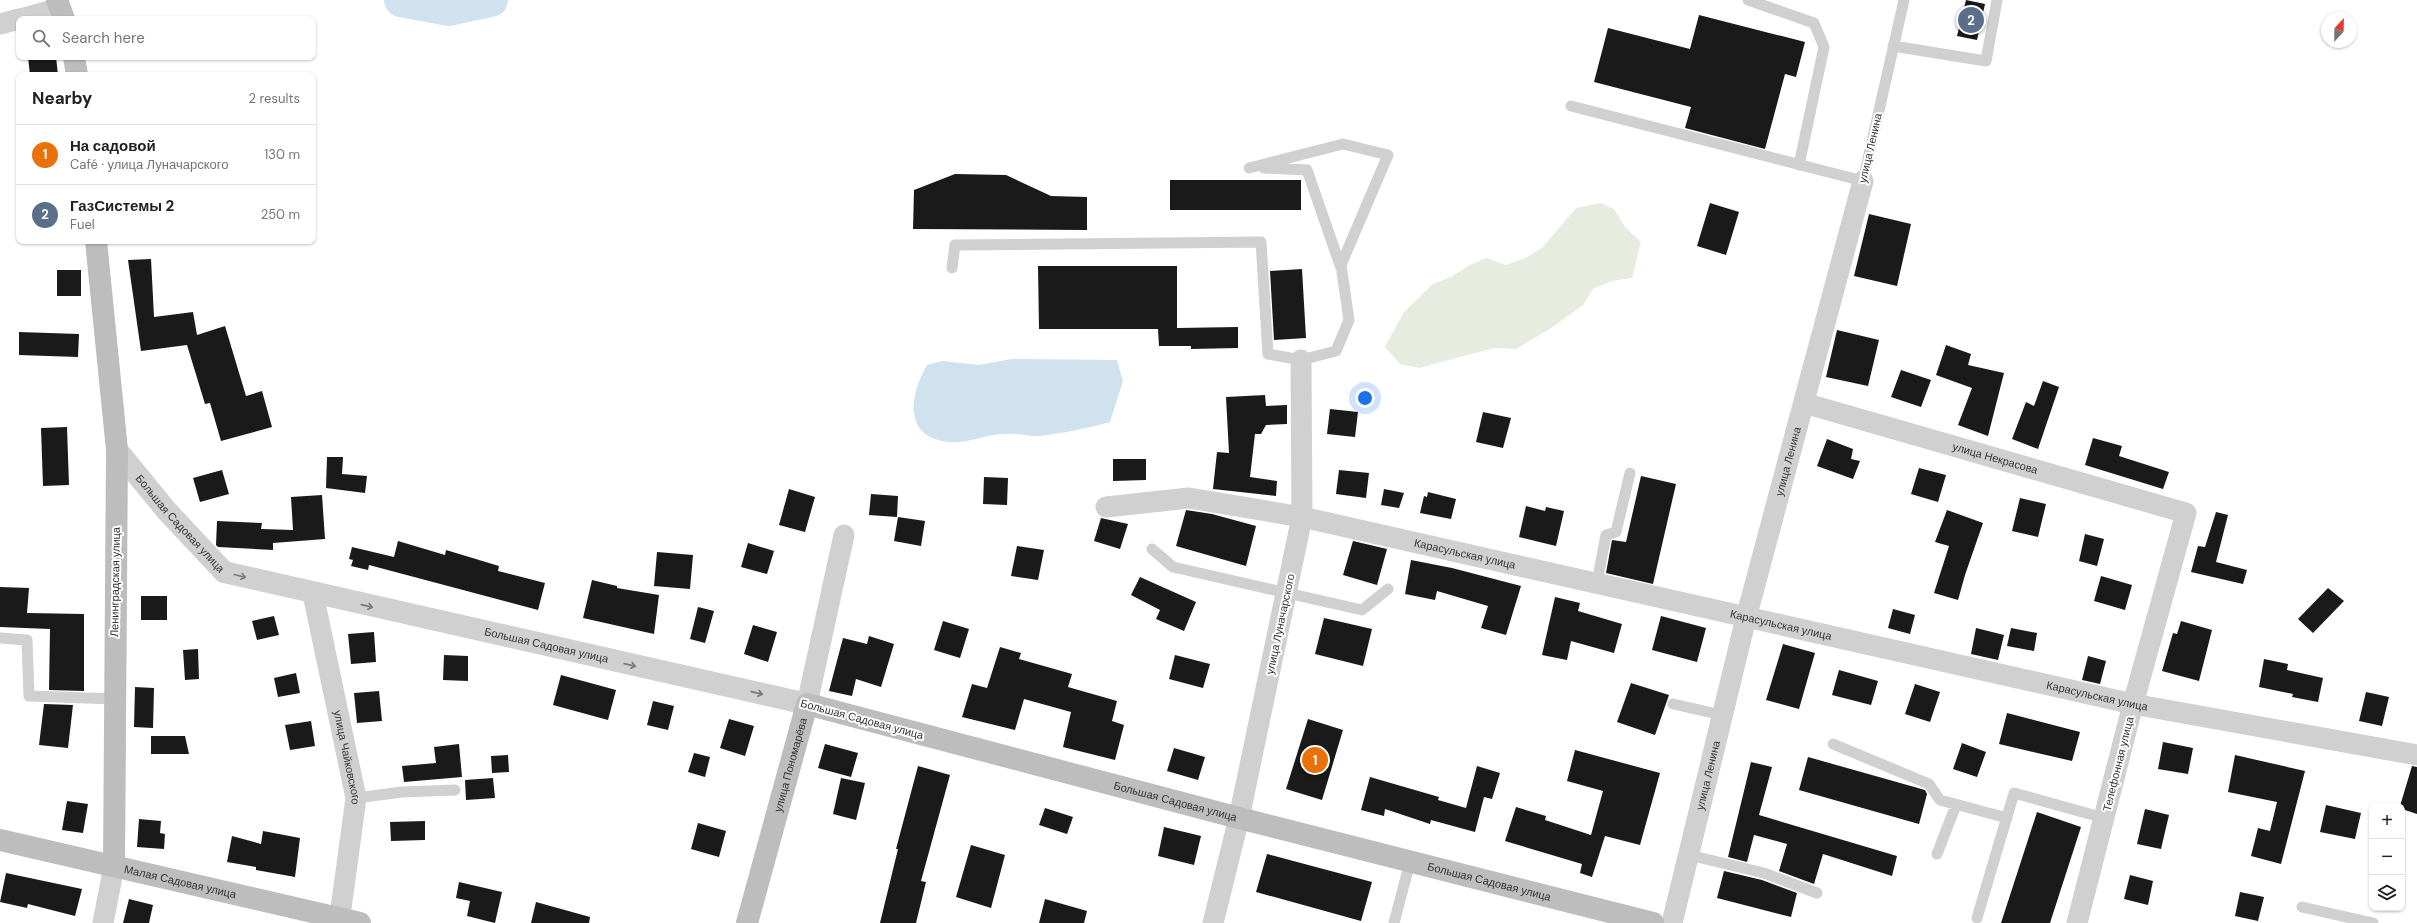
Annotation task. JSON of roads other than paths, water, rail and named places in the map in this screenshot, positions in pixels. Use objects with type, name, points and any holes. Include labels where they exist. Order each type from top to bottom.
[{"type":"main road","points":[[74,60],[76,72]]},
{"type":"main road","name":"Ленинградская улица","points":[[96,244],[117,450],[114,699],[114,866]]},
{"type":"main road","name":"Большая Садовая улица","points":[[807,704],[1239,818],[1654,923]]},
{"type":"main road","name":"улица Пономарёва","points":[[746,923],[807,704]]},
{"type":"main road","name":"Малая Садовая улица","points":[[0,840],[339,920],[360,923]]},
{"type":"street","points":[[32,16],[60,9]]},
{"type":"street","points":[[0,24],[16,20]]},
{"type":"street","name":"улица Ленина","points":[[1672,923],[1746,618],[1863,181]]},
{"type":"street","points":[[1106,507],[1188,498],[1302,517],[1301,360]]},
{"type":"street","name":"улица Некрасова","points":[[1804,403],[2186,513]]},
{"type":"street","name":"Большая Садовая улица","points":[[117,450],[166,510],[224,572],[313,594],[807,704]]},
{"type":"street","name":"Телефонная улица","points":[[2077,923],[2133,704],[2186,513]]},
{"type":"street","name":"Карасульская улица","points":[[1302,517],[1597,582],[1746,618],[2133,704],[2417,754]]},
{"type":"street","name":"улица Луначарского","points":[[1213,923],[1239,818],[1302,517]]},
{"type":"street","name":"улица Пономарёва","points":[[807,704],[844,535]]},
{"type":"street","name":"улица Чайковского","points":[[313,594],[356,798],[339,920]]},
{"type":"street","name":"Ленинградская улица","points":[[103,923],[114,866]]},
{"type":"lane","points":[[1748,0],[1814,23],[1824,47],[1799,165]]},
{"type":"lane","name":"улица Ленина","points":[[1863,181],[1904,0]]},
{"type":"lane","points":[[1893,46],[1986,60],[1997,0]]},
{"type":"lane","points":[[1571,106],[1863,181]]},
{"type":"lane","points":[[952,268],[955,245],[1261,242],[1268,354],[1301,360],[1336,351],[1349,320],[1342,271],[1340,265],[1388,155],[1343,144],[1250,168],[1307,170],[1342,271]]},
{"type":"lane","points":[[1597,582],[1606,535],[1616,532],[1630,473]]},
{"type":"lane","points":[[1152,549],[1173,567],[1362,610],[1388,588]]},
{"type":"lane","points":[[0,638],[27,640],[29,696],[114,699]]},
{"type":"lane","points":[[1673,704],[1722,715]]},
{"type":"lane","points":[[1833,744],[1928,784],[1940,800],[2007,818]]},
{"type":"lane","points":[[356,798],[402,792],[455,790]]},
{"type":"lane","points":[[1978,918],[2014,792],[2104,818]]},
{"type":"lane","points":[[1937,854],[1956,804]]},
{"type":"lane","points":[[1689,855],[1764,873],[1817,893]]},
{"type":"lane","points":[[1394,923],[1410,862]]},
{"type":"lane","points":[[2302,907],[2373,923]]},
{"type":"water","points":[[1012,359],[1117,360],[1123,381],[1110,422],[1047,435],[998,434],[962,442],[948,442],[933,438],[923,432],[917,423],[914,412],[914,401],[921,376],[927,365],[942,361],[979,365]]},
{"type":"waterway","points":[[401,0],[449,9],[491,0]]},
{"type":"place","name":"ГазСистемы 2","points":[[1971,20]]},
{"type":"place","name":"На садовой","points":[[1315,760]]}]
